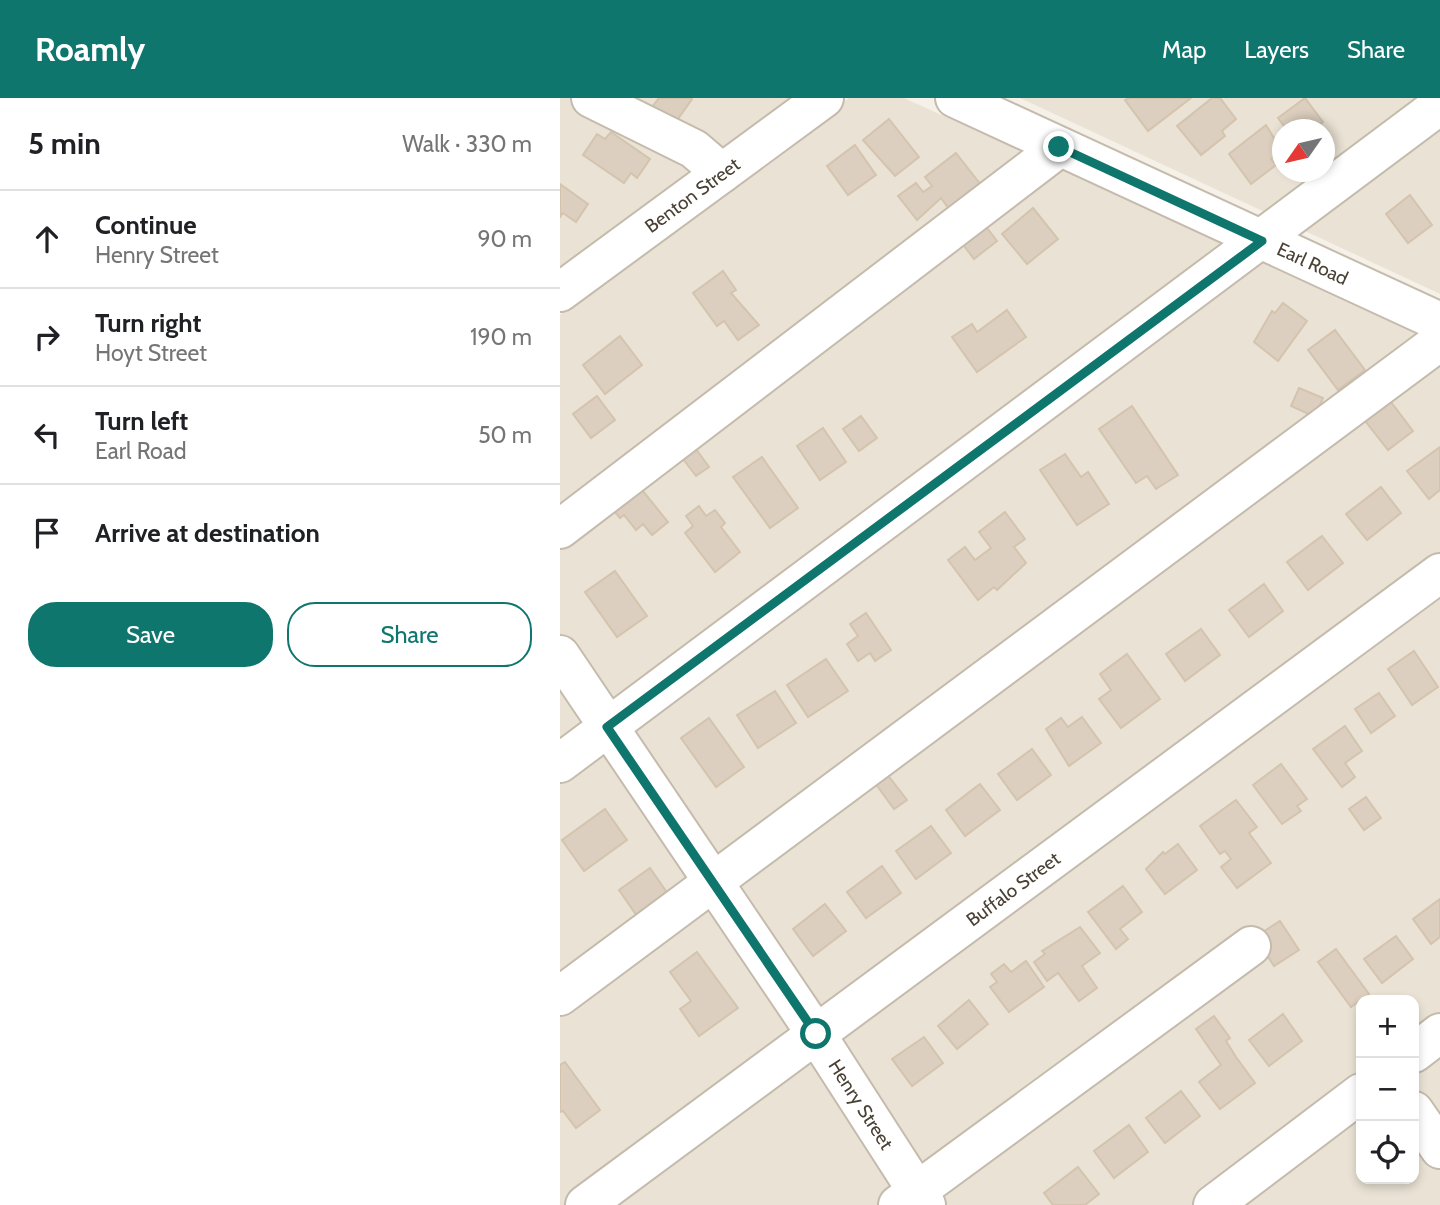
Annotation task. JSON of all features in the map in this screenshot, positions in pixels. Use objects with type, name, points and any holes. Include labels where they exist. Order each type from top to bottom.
[{"type":"street","points":[[591,98],[694,149],[722,173]]},
{"type":"street","name":"Benton Street","points":[[560,292],[824,98]]},
{"type":"street","name":"Earl Road","points":[[955,98],[1440,322]]},
{"type":"street","points":[[560,762],[1262,241],[1440,105]]},
{"type":"street","points":[[560,529],[1059,147]]},
{"type":"street","points":[[560,996],[1440,341]]},
{"type":"street","name":"Buffalo Street","points":[[585,1205],[1440,573]]},
{"type":"street","name":"Henry Street","points":[[560,655],[816,1034],[913,1200]]},
{"type":"street","points":[[913,1200],[1251,946]]},
{"type":"street","points":[[1419,1049],[1440,1033]]},
{"type":"street","points":[[1213,1205],[1356,1097]]},
{"type":"street","points":[[1419,1118],[1440,1149]]},
{"type":"shaded area","points":[[560,98],[811,98],[560,285]]},
{"type":"shaded area","points":[[849,98],[904,98],[1440,340],[1440,1205],[560,1205],[560,315]]},
{"type":"shaded area","points":[[1020,98],[1440,98],[1440,294]]},
{"type":"building","points":[[659,98],[692,99],[675,123],[652,107]]},
{"type":"building","points":[[1191,98],[1148,131],[1125,100]]},
{"type":"building","points":[[1212,98],[1220,98],[1236,119],[1222,131],[1225,136],[1201,155],[1177,126]]},
{"type":"building","points":[[1305,98],[1321,119],[1279,119]]},
{"type":"building","points":[[889,119],[919,157],[895,176],[863,140]]},
{"type":"building","points":[[1266,125],[1272,135],[1272,168],[1251,184],[1229,154]]},
{"type":"building","points":[[611,132],[650,159],[637,178],[631,173],[624,183],[583,155],[597,134],[605,139]]},
{"type":"building","points":[[855,145],[876,175],[848,195],[827,166]]},
{"type":"building","points":[[956,153],[981,185],[949,209],[941,198],[917,220],[898,196],[916,183],[923,192],[932,186],[925,177]]},
{"type":"building","points":[[560,184],[588,204],[576,222],[563,213],[560,217]]},
{"type":"building","points":[[1410,195],[1432,225],[1408,243],[1386,214]]},
{"type":"building","points":[[1033,208],[1058,239],[1027,264],[1002,234]]},
{"type":"building","points":[[984,224],[997,241],[974,259],[961,242]]},
{"type":"building","points":[[723,271],[736,290],[731,293],[759,325],[738,340],[724,321],[717,326],[693,293]]},
{"type":"building","points":[[1283,303],[1307,321],[1278,361],[1254,342],[1272,311],[1275,313]]},
{"type":"building","points":[[1007,310],[1026,337],[977,372],[952,337],[972,324],[977,332]]},
{"type":"building","points":[[1335,330],[1365,370],[1338,390],[1308,350]]},
{"type":"building","points":[[620,336],[642,365],[605,394],[583,365]]},
{"type":"building","points":[[1299,388],[1323,398],[1315,417],[1291,406]]},
{"type":"building","points":[[597,396],[615,420],[591,438],[573,414]]},
{"type":"building","points":[[1388,398],[1413,431],[1388,450],[1362,417]]},
{"type":"building","points":[[1132,406],[1178,475],[1156,489],[1147,476],[1136,483],[1099,429]]},
{"type":"building","points":[[861,416],[877,438],[859,451],[843,429]]},
{"type":"building","points":[[823,428],[846,462],[820,480],[797,446]]},
{"type":"building","points":[[1440,447],[1440,490],[1429,499],[1407,471]]},
{"type":"building","points":[[696,449],[709,467],[696,476],[683,459]]},
{"type":"building","points":[[1065,454],[1081,477],[1088,472],[1109,504],[1077,525],[1040,470]]},
{"type":"building","points":[[762,457],[798,508],[770,528],[733,477]]},
{"type":"building","points":[[638,485],[668,522],[652,535],[643,524],[636,530],[624,515],[620,518],[611,507]]},
{"type":"building","points":[[1381,487],[1401,513],[1367,540],[1346,514]]},
{"type":"building","points":[[699,506],[706,516],[715,510],[725,523],[721,527],[740,552],[715,572],[685,533],[693,526],[686,516]]},
{"type":"building","points":[[1005,512],[1025,539],[1014,547],[1026,563],[997,590],[994,587],[978,600],[948,560],[965,547],[975,560],[991,548],[979,532]]},
{"type":"building","points":[[1322,536],[1343,563],[1308,590],[1287,562]]},
{"type":"building","points":[[615,571],[647,616],[617,637],[585,592]]},
{"type":"building","points":[[1264,584],[1283,611],[1249,637],[1229,610]]},
{"type":"building","points":[[866,613],[891,650],[875,661],[870,653],[858,661],[847,644],[858,636],[850,624]]},
{"type":"building","points":[[1201,629],[1220,655],[1185,681],[1166,654]]},
{"type":"building","points":[[1414,651],[1438,687],[1412,705],[1388,669]]},
{"type":"building","points":[[1127,654],[1160,699],[1121,728],[1099,699],[1111,690],[1100,674]]},
{"type":"building","points":[[826,659],[848,691],[808,717],[787,685]]},
{"type":"building","points":[[775,691],[796,723],[758,748],[737,715]]},
{"type":"building","points":[[1379,693],[1395,716],[1371,733],[1355,709]]},
{"type":"building","points":[[1082,717],[1101,743],[1069,766],[1046,729],[1061,718],[1068,727]]},
{"type":"building","points":[[709,718],[744,767],[716,787],[681,738]]},
{"type":"building","points":[[1345,726],[1362,751],[1345,763],[1355,777],[1342,787],[1313,749]]},
{"type":"building","points":[[1032,749],[1051,775],[1017,800],[998,774]]},
{"type":"building","points":[[1281,764],[1307,799],[1297,806],[1301,811],[1282,824],[1253,785]]},
{"type":"building","points":[[887,774],[907,800],[894,809],[875,783]]},
{"type":"building","points":[[980,784],[1000,810],[965,836],[946,810]]},
{"type":"building","points":[[1366,797],[1381,818],[1364,830],[1349,809]]},
{"type":"building","points":[[1236,800],[1257,827],[1249,833],[1271,863],[1237,888],[1221,867],[1231,859],[1225,851],[1220,854],[1200,826]]},
{"type":"building","points":[[605,809],[627,840],[584,871],[562,840]]},
{"type":"building","points":[[931,826],[951,853],[916,879],[896,851]]},
{"type":"building","points":[[1178,844],[1197,870],[1165,894],[1146,869],[1163,852],[1165,854]]},
{"type":"building","points":[[882,866],[901,893],[866,918],[847,892]]},
{"type":"building","points":[[650,868],[668,894],[637,916],[619,890]]},
{"type":"building","points":[[1123,886],[1142,912],[1120,929],[1128,939],[1116,949],[1088,912]]},
{"type":"building","points":[[1440,899],[1440,937],[1431,944],[1413,919]]},
{"type":"building","points":[[825,904],[846,931],[813,956],[793,929]]},
{"type":"building","points":[[1280,921],[1299,950],[1274,966],[1255,937]]},
{"type":"building","points":[[1080,927],[1100,953],[1082,966],[1097,988],[1079,1001],[1058,973],[1047,981],[1034,962],[1045,954],[1042,951]]},
{"type":"building","points":[[1396,936],[1413,959],[1382,983],[1364,959]]},
{"type":"building","points":[[1336,949],[1369,994],[1356,995],[1356,1003],[1351,1007],[1318,962]]},
{"type":"building","points":[[697,952],[738,1008],[699,1036],[680,1009],[691,1001],[670,972]]},
{"type":"building","points":[[1026,961],[1044,987],[1009,1012],[990,987],[997,982],[991,974],[1004,964],[1011,972]]},
{"type":"building","points":[[969,1000],[988,1024],[957,1049],[938,1026]]},
{"type":"building","points":[[1283,1014],[1302,1041],[1269,1066],[1249,1040]]},
{"type":"building","points":[[1214,1016],[1230,1038],[1226,1041],[1255,1083],[1220,1109],[1199,1082],[1221,1065],[1196,1029]]},
{"type":"building","points":[[924,1037],[943,1063],[912,1086],[892,1059]]},
{"type":"building","points":[[565,1062],[600,1110],[576,1128],[563,1111],[560,1112],[560,1065]]},
{"type":"building","points":[[1181,1091],[1200,1116],[1165,1143],[1146,1118]]},
{"type":"building","points":[[1129,1125],[1148,1152],[1114,1178],[1094,1151]]},
{"type":"building","points":[[1078,1167],[1099,1194],[1085,1205],[1053,1205],[1044,1193]]},
{"type":"route","points":[[816,1034],[607,727],[1262,241],[1059,147]]}]
